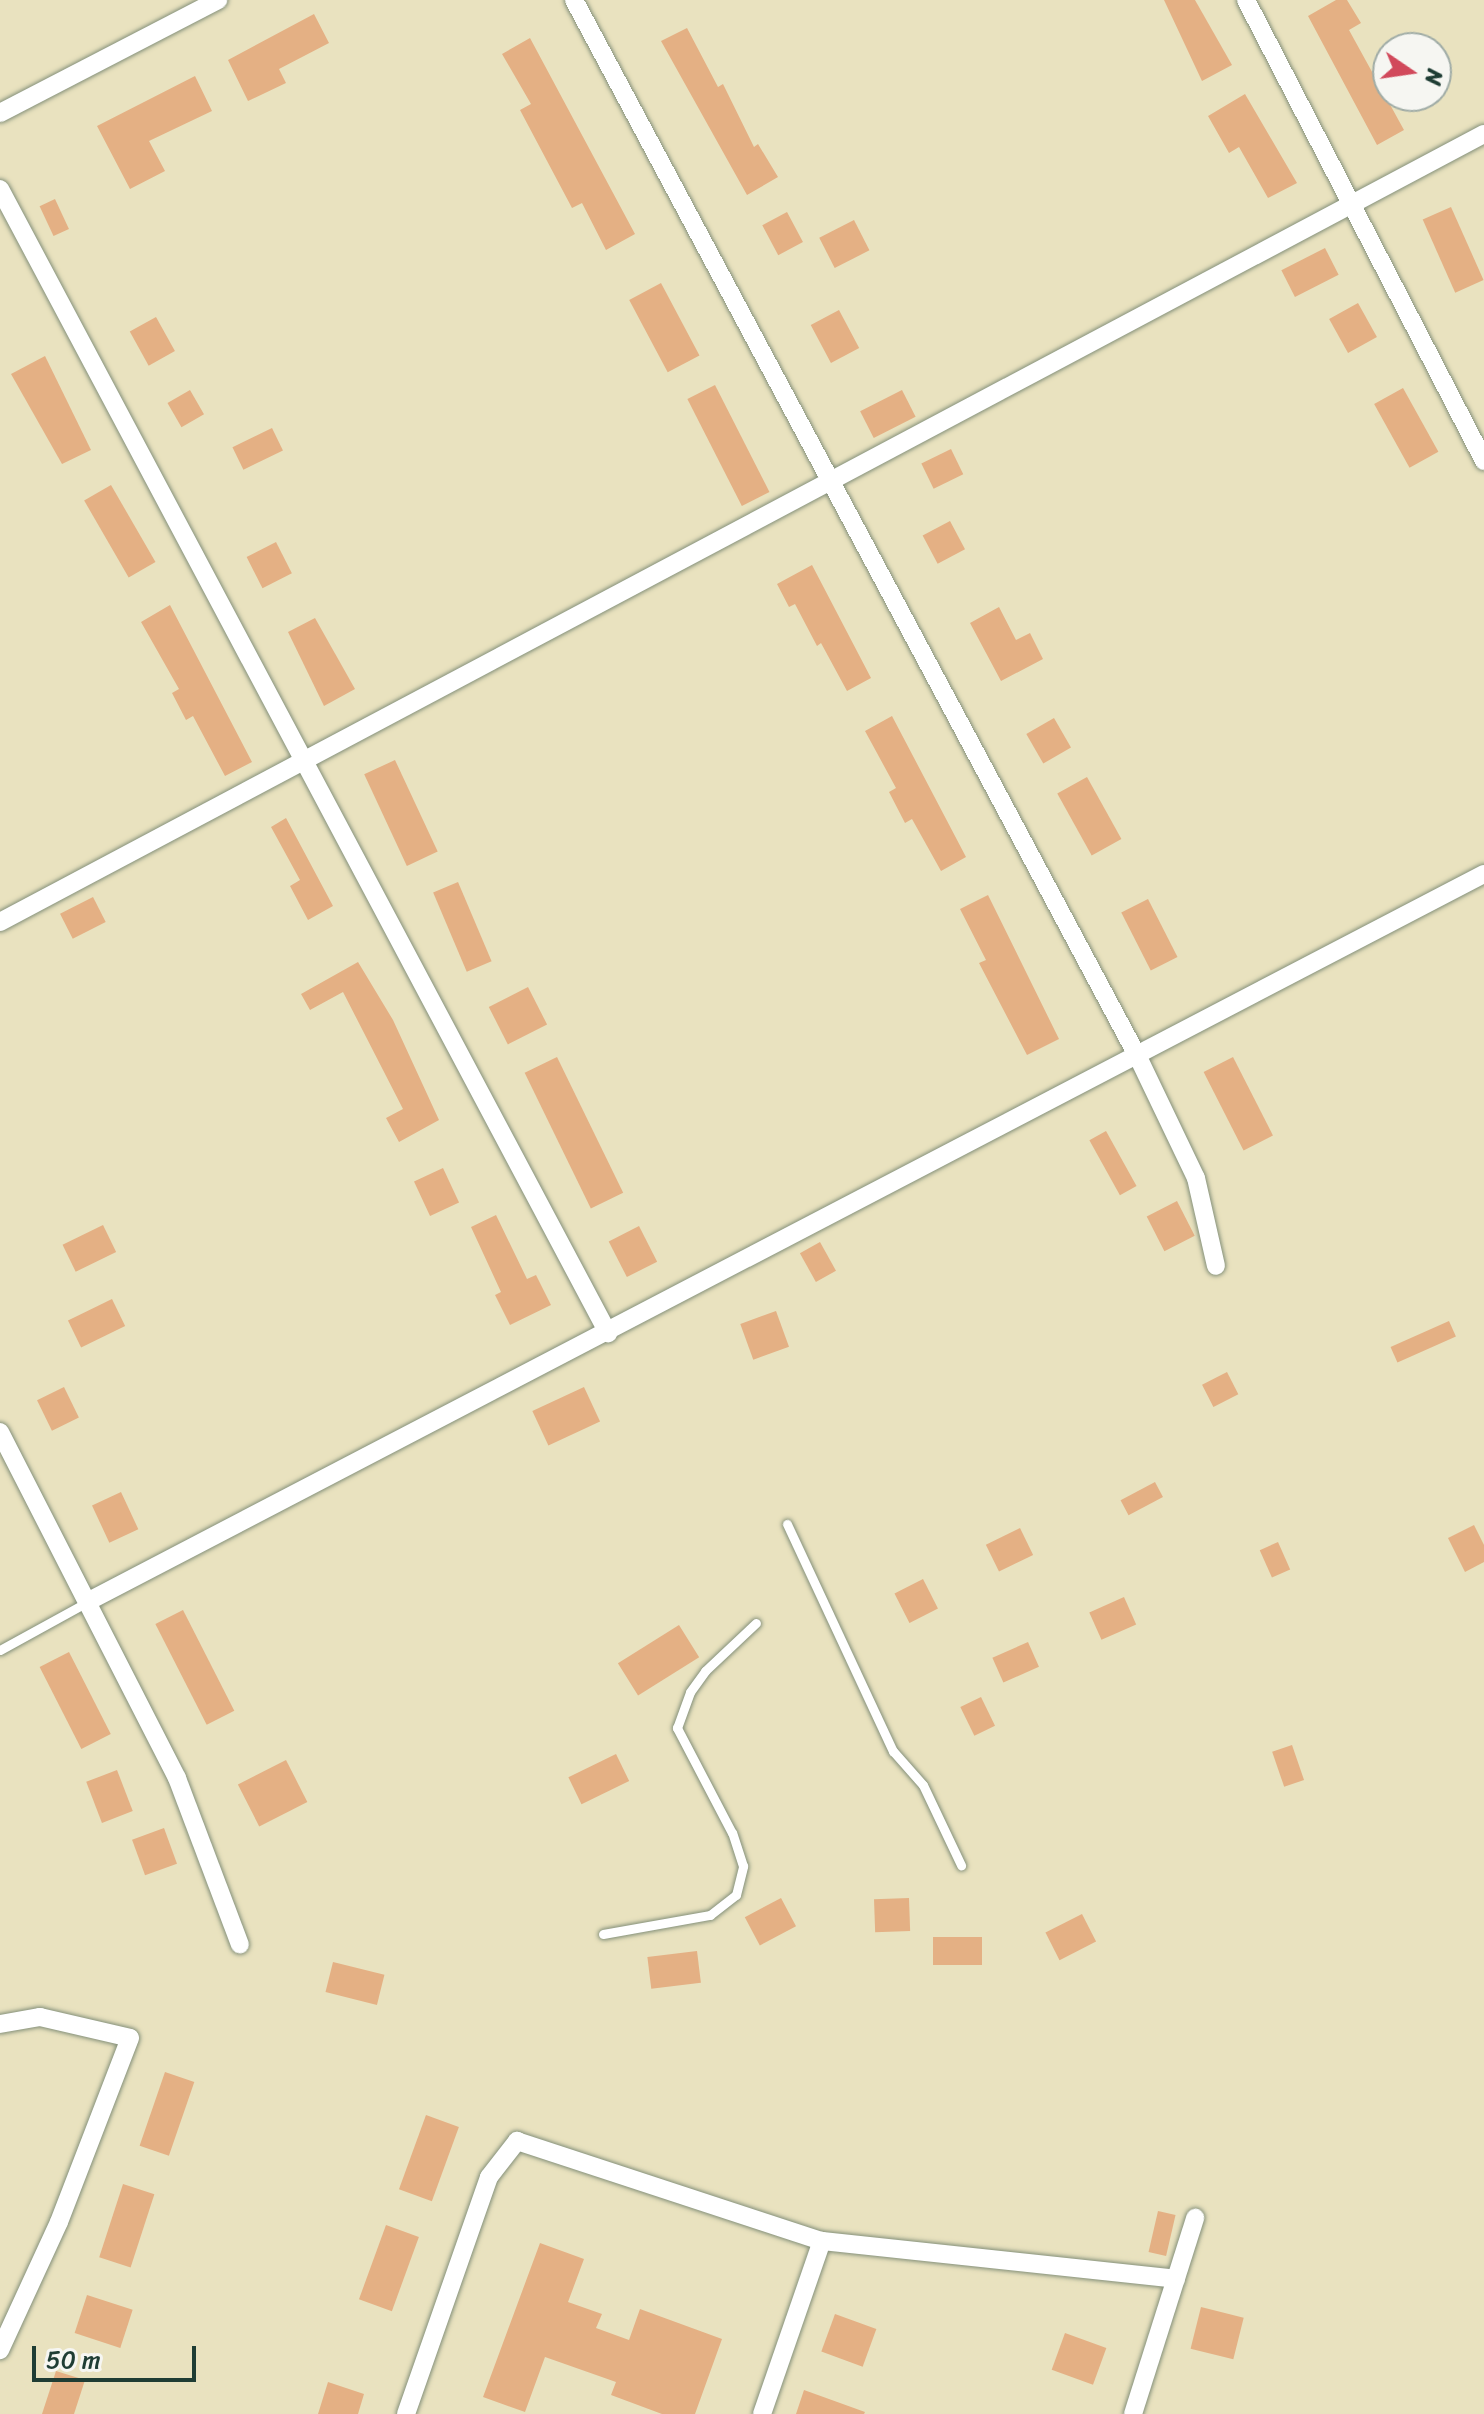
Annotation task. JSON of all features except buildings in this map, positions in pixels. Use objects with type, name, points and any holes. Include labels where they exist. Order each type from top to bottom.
[{"type":"street","points":[[0,113],[218,0]]},
{"type":"street","points":[[574,0],[829,485],[1138,1057],[1196,1178],[1216,1266]]},
{"type":"street","points":[[1246,0],[1484,461]]},
{"type":"street","points":[[0,922],[829,485],[1484,134]]},
{"type":"street","points":[[0,189],[608,1333]]},
{"type":"street","points":[[89,1601],[1484,874]]},
{"type":"street","points":[[0,1432],[177,1778],[240,1945]]},
{"type":"street","points":[[0,2024],[40,2017],[130,2038],[59,2222],[0,2350]]},
{"type":"street","points":[[406,2414],[489,2177],[517,2141],[822,2241],[1176,2279]]},
{"type":"street","points":[[1133,2414],[1195,2218]]},
{"type":"street","points":[[762,2414],[822,2241]]},
{"type":"lane","points":[[787,1524],[893,1751],[923,1785],[961,1865]]},
{"type":"lane","points":[[0,1650],[89,1601]]},
{"type":"lane","points":[[603,1934],[710,1915],[736,1895],[743,1866],[732,1833],[677,1728],[705,1671],[756,1623]]}]
